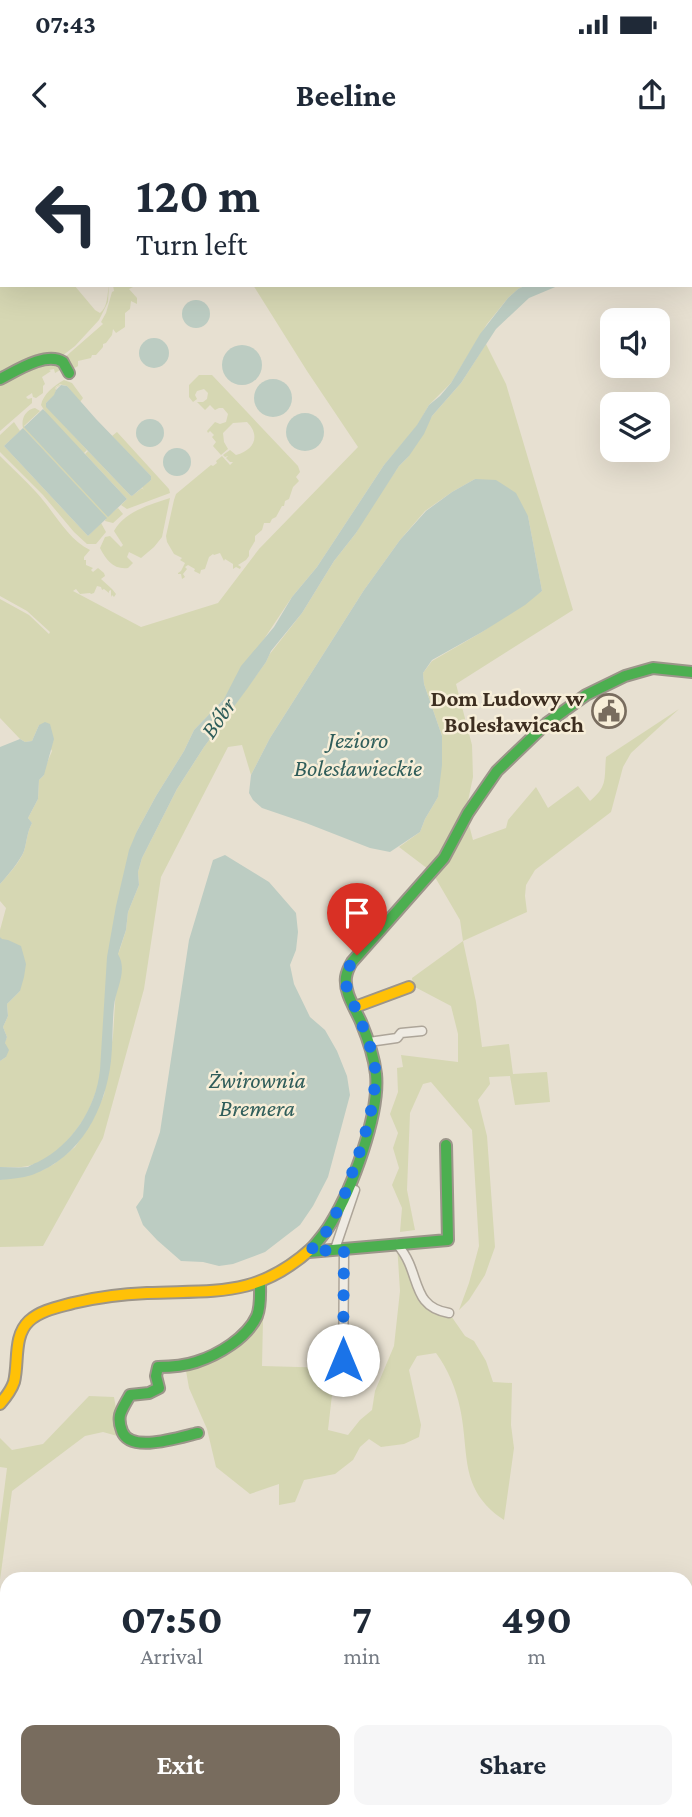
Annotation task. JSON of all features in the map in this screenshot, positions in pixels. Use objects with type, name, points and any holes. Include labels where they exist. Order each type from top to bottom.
[{"type":"street","points":[[0,379],[52,357],[63,361],[69,373]]},
{"type":"street","points":[[0,1404],[13,1384],[24,1328],[31,1320],[45,1312],[111,1296],[211,1292],[260,1283],[309,1252],[325,1234],[342,1202],[363,1142],[376,1090],[375,1068],[369,1042],[346,985],[347,970],[357,955],[444,858],[468,813],[497,771],[556,715],[607,684],[637,672],[653,668],[692,672]]},
{"type":"street","points":[[355,1007],[409,987]]},
{"type":"street","points":[[369,1042],[397,1038],[401,1033],[422,1031]]},
{"type":"street","points":[[309,1252],[448,1240],[446,1145]]},
{"type":"street","points":[[343,1390],[340,1249],[355,1190]]},
{"type":"street","points":[[397,1244],[410,1264],[418,1292],[435,1309],[449,1313]]},
{"type":"street","points":[[198,1433],[134,1443],[123,1435],[119,1417],[130,1395],[149,1393],[159,1388],[156,1376],[158,1367],[196,1362],[222,1350],[248,1329],[257,1315],[260,1283]]},
{"type":"green space","points":[[0,287],[76,287],[100,313],[106,304],[109,287],[108,302],[99,320],[75,346],[62,356],[0,377]]},
{"type":"green space","points":[[113,287],[133,287],[129,289],[137,298],[137,304],[131,301],[130,309],[125,313],[125,327],[116,333],[113,329],[112,335],[96,355],[78,361],[78,366],[73,369],[64,358],[103,324],[101,322]]},
{"type":"green space","points":[[254,287],[522,287],[508,298],[487,324],[451,383],[429,405],[417,426],[384,465],[317,567],[292,597],[224,699],[194,730],[137,831],[99,1084],[90,1107],[73,1135],[45,1159],[28,1166],[0,1167],[0,1061],[6,1057],[7,1037],[3,1027],[8,1016],[7,1004],[20,991],[0,937],[6,908],[0,901],[0,884],[24,851],[32,823],[28,818],[38,799],[39,780],[44,775],[52,751],[39,725],[32,741],[25,742],[0,718],[0,599],[29,615],[49,634],[50,632],[27,611],[0,596],[0,456],[36,492],[74,539],[90,550],[84,557],[86,565],[93,568],[93,572],[98,568],[104,573],[105,576],[101,579],[116,594],[111,597],[111,590],[109,593],[97,586],[91,594],[80,594],[76,589],[73,591],[141,627],[218,603],[259,549],[358,447]]},
{"type":"green space","points":[[486,344],[506,384],[573,610],[456,684],[472,745],[473,777],[468,801],[468,821],[473,840],[506,828],[508,820],[536,787],[548,808],[578,786],[590,801],[602,786],[606,757],[679,709],[631,753],[623,767],[611,812],[535,870],[526,885],[527,912],[463,941],[460,920],[432,872],[399,847],[420,832],[438,797],[442,736],[424,684],[423,673],[432,661],[482,632],[542,591],[528,516],[475,479],[425,511],[400,540],[364,590],[270,738],[251,775],[242,745],[228,747],[161,877],[144,989],[103,1138],[43,1246],[0,1247],[0,1180],[43,1170],[75,1147],[90,1125],[104,1095],[113,1036],[118,955],[126,930],[128,912],[139,885],[138,872],[142,858],[177,789],[269,655],[302,613],[334,561],[356,533],[399,466],[408,457],[432,416],[461,383]]},
{"type":"green space","points":[[50,361],[64,365],[55,373],[54,369],[49,370],[51,371],[42,377],[45,384],[43,393],[36,398],[32,393],[26,397],[32,398],[32,403],[0,431],[0,383]]},
{"type":"green space","points":[[199,375],[212,375],[298,466],[300,472],[296,477],[299,481],[293,487],[289,499],[270,523],[264,523],[262,530],[255,536],[249,556],[238,565],[240,569],[233,569],[233,564],[225,559],[224,561],[220,553],[213,554],[200,574],[188,565],[185,567],[185,577],[182,579],[178,573],[185,563],[174,554],[166,536],[176,494],[217,463],[222,456],[230,465],[233,462],[223,455],[230,450],[236,455],[242,453],[254,442],[254,432],[247,422],[233,423],[223,433],[228,449],[221,455],[213,446],[216,442],[212,437],[214,435],[207,431],[215,422],[226,422],[228,414],[223,408],[215,410],[210,405],[205,410],[197,402],[207,399],[208,393],[204,389],[197,391],[197,399],[193,402],[189,397],[189,385]]},
{"type":"green space","points":[[64,380],[72,383],[83,398],[80,402],[67,386],[59,384],[57,389],[55,387],[55,395],[46,406],[87,450],[84,453],[56,429],[41,405],[53,387]]},
{"type":"green space","points":[[35,408],[40,411],[24,426],[108,516],[118,508],[123,514],[113,523],[105,521],[106,518],[23,428],[24,415]]},
{"type":"green space","points":[[14,422],[20,431],[4,446],[88,536],[101,523],[106,532],[96,544],[87,544],[74,532],[43,495],[0,452],[0,435]]},
{"type":"green space","points":[[117,432],[170,493],[127,509],[121,505],[127,499],[85,454],[88,451],[130,495],[142,488],[144,490],[142,487],[151,480],[151,476],[112,436]]},
{"type":"green space","points":[[170,498],[162,537],[154,547],[141,558],[129,552],[127,557],[133,563],[128,568],[111,563],[100,548],[105,537],[110,536],[121,547],[123,545],[114,531],[118,524],[139,510]]},
{"type":"green space","points":[[463,941],[482,1047],[509,1044],[513,1074],[547,1072],[550,1102],[515,1105],[510,1076],[489,1077],[490,1084],[478,1100],[487,1136],[495,1247],[485,1275],[459,1310],[479,1246],[472,1130],[431,1082],[423,1084],[410,1113],[407,1190],[415,1230],[400,1232],[402,1208],[392,1185],[399,1168],[393,1148],[398,1133],[390,1114],[398,1092],[397,1068],[403,1067],[401,1055],[458,1062],[458,1034],[451,1006],[413,986],[412,978]]},
{"type":"green space","points":[[397,1244],[423,1298],[449,1313],[465,1336],[474,1341],[486,1361],[493,1382],[512,1383],[511,1425],[514,1448],[504,1520],[489,1508],[473,1483],[468,1470],[463,1425],[454,1386],[436,1353],[417,1356],[409,1370],[421,1425],[419,1437],[404,1444],[381,1447],[369,1439],[360,1447],[353,1460],[335,1474],[304,1480],[295,1502],[279,1505],[279,1484],[250,1494],[216,1467],[207,1429],[189,1388],[185,1365],[251,1331],[263,1319],[262,1366],[335,1368],[328,1430],[348,1435],[372,1410],[375,1391],[394,1346],[400,1291]]},
{"type":"green space","points":[[89,1396],[114,1397],[121,1437],[103,1432],[85,1436],[12,1491],[0,1572],[0,1523],[7,1468],[0,1467],[0,1438],[12,1450],[43,1444]]},
{"type":"water","name":"Bóbr","points":[[555,287],[529,298],[496,329],[461,383],[432,416],[424,434],[334,561],[302,613],[271,651],[177,789],[142,858],[138,872],[139,885],[128,912],[126,930],[118,954],[122,973],[114,1006],[108,1079],[88,1130],[77,1144],[49,1167],[32,1175],[0,1180],[0,1167],[28,1167],[50,1155],[72,1135],[88,1111],[98,1084],[107,957],[129,850],[194,730],[224,699],[241,666],[274,627],[292,597],[317,567],[384,465],[417,425],[429,405],[451,383],[480,334],[518,289]]},
{"type":"water","points":[[196,300],[206,304],[210,314],[206,324],[196,328],[186,324],[182,314],[186,304]]},
{"type":"water","points":[[154,338],[160,339],[168,347],[168,359],[160,367],[154,368],[148,367],[140,359],[139,353],[140,347],[148,339]]},
{"type":"water","points":[[242,345],[256,351],[262,365],[256,379],[242,385],[228,379],[222,365],[228,351]]},
{"type":"water","points":[[273,379],[287,384],[292,398],[287,412],[273,417],[259,412],[254,398],[259,384]]},
{"type":"water","points":[[61,385],[67,386],[151,476],[151,480],[132,496],[46,407],[46,403]]},
{"type":"water","points":[[43,409],[127,499],[108,517],[24,427]]},
{"type":"water","points":[[305,413],[319,418],[324,432],[319,446],[305,451],[291,446],[286,432],[291,418]]},
{"type":"water","points":[[150,419],[160,423],[164,433],[160,443],[150,447],[140,443],[136,433],[140,423]]},
{"type":"water","points":[[23,428],[107,518],[88,536],[4,446]]},
{"type":"water","points":[[177,448],[187,452],[191,462],[187,472],[177,476],[167,472],[163,462],[167,452]]},
{"type":"water","name":"Jezioro Bolesławieckie","points":[[475,479],[496,480],[516,493],[528,516],[542,591],[482,632],[432,660],[423,673],[424,684],[442,736],[442,765],[438,797],[420,832],[390,852],[370,848],[262,808],[249,793],[251,775],[270,738],[364,590],[400,540],[426,511]]},
{"type":"water","points":[[45,722],[50,724],[54,739],[44,775],[39,780],[38,799],[28,818],[32,823],[22,855],[0,884],[0,747],[20,739],[25,742],[32,741],[39,725]]},
{"type":"water","name":"Żwirownia Bremera","points":[[225,855],[269,882],[296,913],[296,950],[290,965],[294,984],[310,1017],[325,1030],[337,1051],[347,1076],[350,1095],[328,1177],[300,1225],[265,1252],[233,1264],[219,1266],[181,1261],[143,1225],[136,1207],[143,1197],[145,1176],[160,1132],[189,940],[213,860]]},
{"type":"water","points":[[0,937],[21,946],[26,964],[20,991],[7,1004],[8,1016],[3,1027],[7,1037],[5,1043],[9,1050],[6,1057],[0,1061]]},
{"type":"traffic: fast","points":[[0,379],[31,363],[48,359],[63,362],[69,373]]},
{"type":"traffic: fast","points":[[312,1248],[329,1226],[356,1171],[374,1109],[374,1061],[346,983],[346,975],[352,962],[444,858],[468,813],[497,771],[547,723],[586,695],[625,676],[653,668],[692,672]]},
{"type":"traffic: fast","points":[[309,1252],[448,1240],[446,1145]]},
{"type":"traffic: fast","points":[[198,1433],[156,1442],[135,1442],[127,1438],[122,1431],[120,1415],[130,1395],[149,1393],[159,1388],[156,1376],[158,1367],[196,1362],[222,1350],[239,1338],[257,1316],[260,1283]]},
{"type":"traffic: slow","points":[[355,1007],[409,987]]},
{"type":"traffic: slow","points":[[0,1404],[14,1382],[17,1350],[24,1327],[39,1314],[73,1303],[110,1296],[235,1288],[273,1276],[312,1248]]},
{"type":"place","name":"Dom Ludowy w Bolesławicach","points":[[609,711]]},
{"type":"route","points":[[343,1360],[344,1249],[309,1252],[325,1234],[342,1202],[363,1142],[376,1090],[375,1068],[369,1042],[346,985],[347,970],[357,955]]}]
